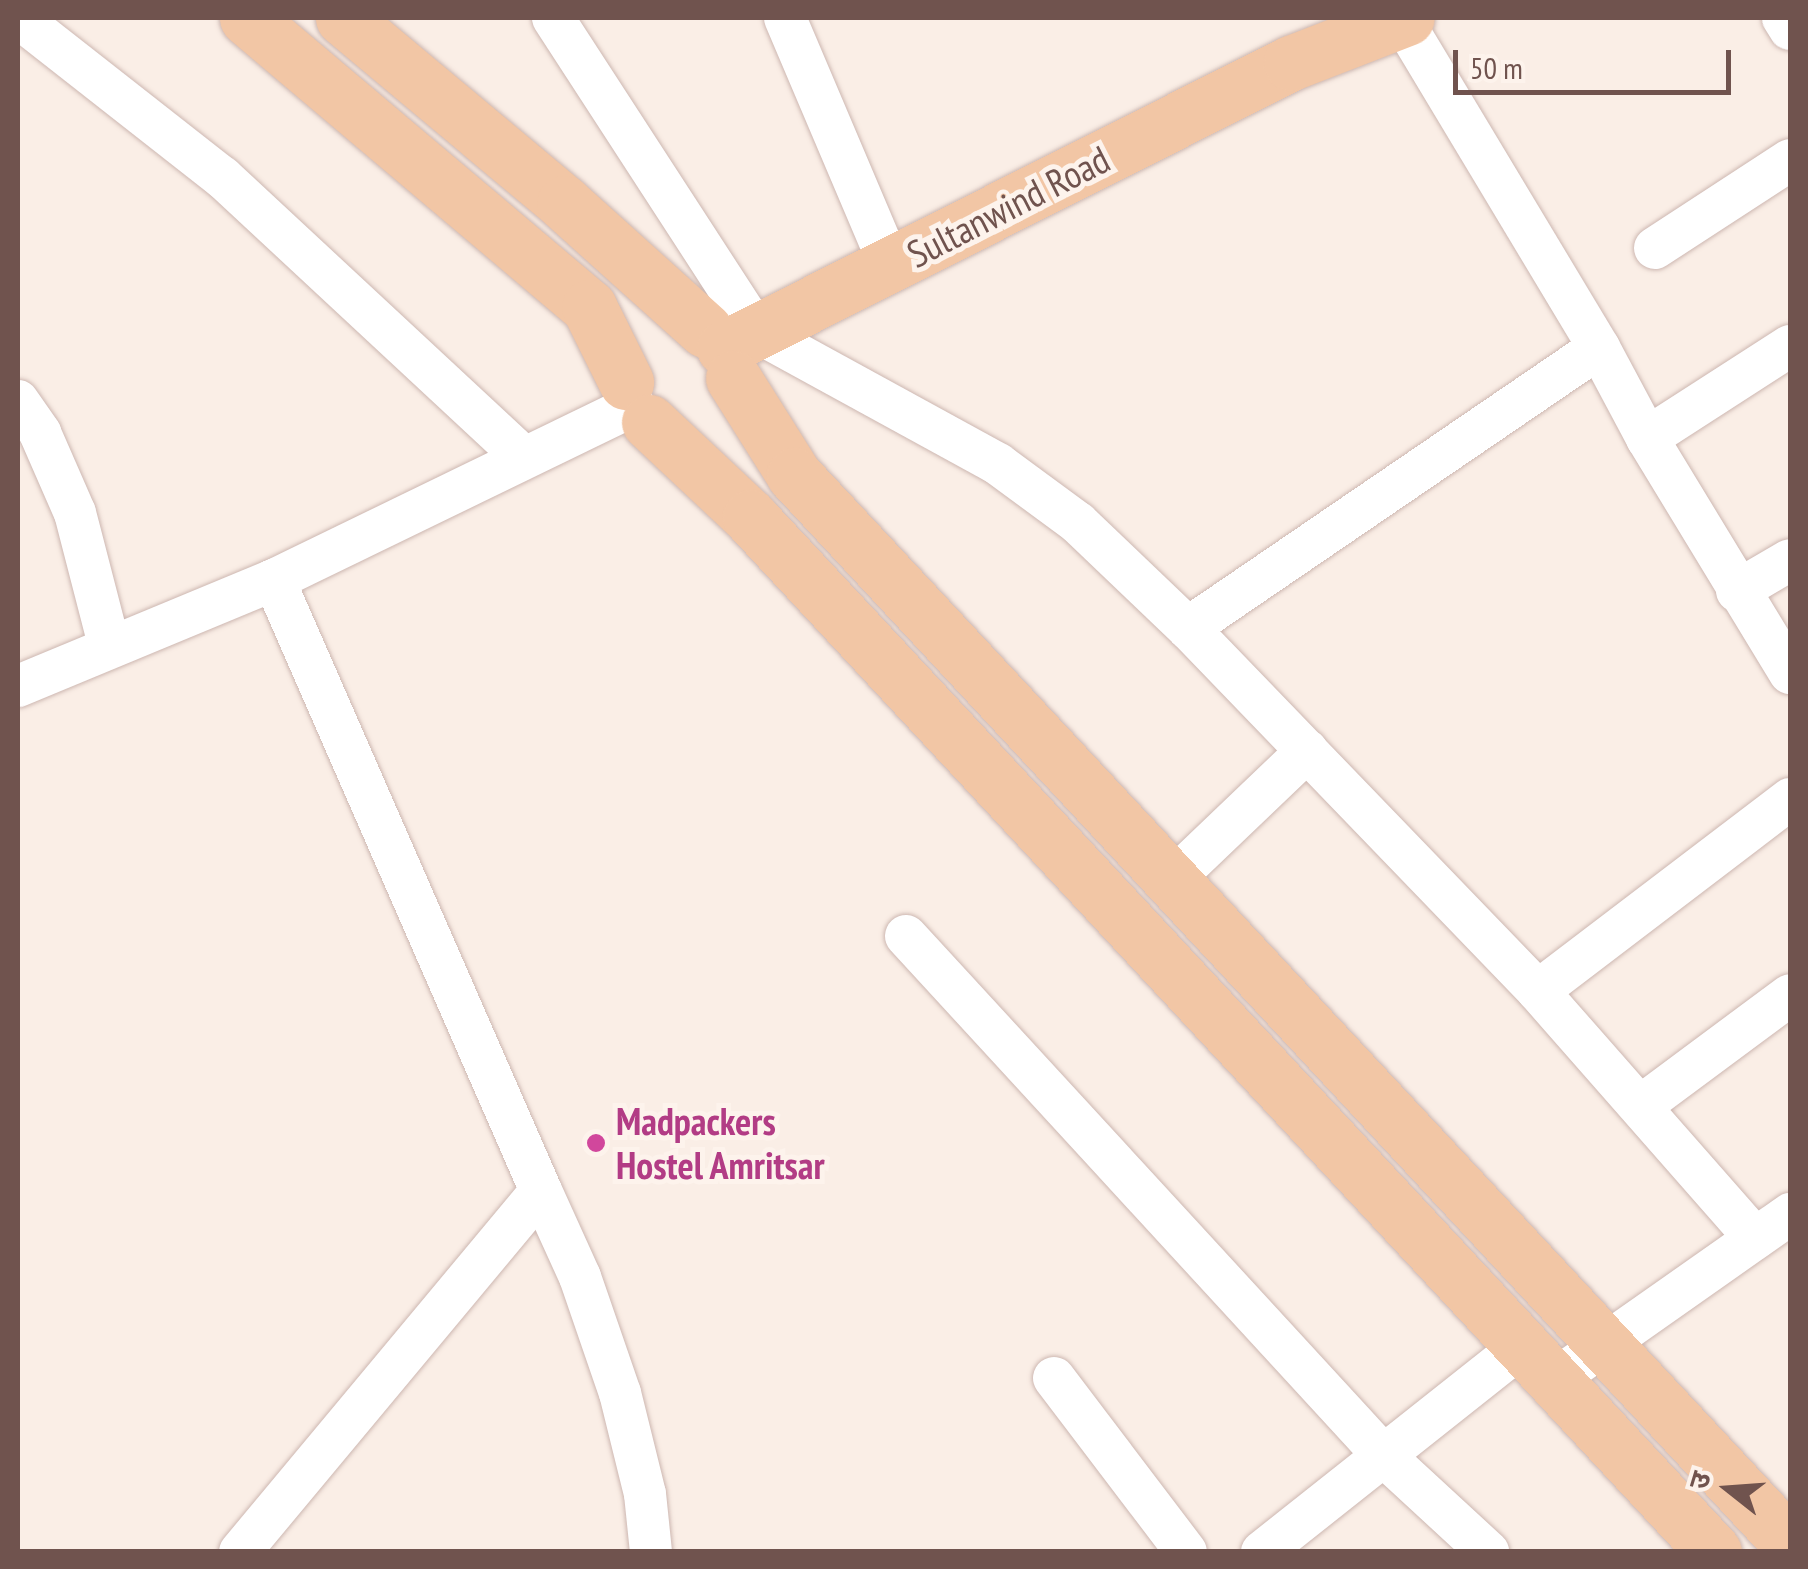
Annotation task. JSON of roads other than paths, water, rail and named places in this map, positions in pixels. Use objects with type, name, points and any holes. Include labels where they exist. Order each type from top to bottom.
[{"type":"main road","points":[[247,18],[589,307],[636,403],[750,517],[1714,1552]]},
{"type":"main road","points":[[343,18],[730,347],[794,475],[1790,1544]]},
{"type":"main road","name":"Sultanwind Road","points":[[1292,64],[1349,18]]},
{"type":"main road","name":"Sultanwind Road","points":[[730,347],[1292,64],[1404,19]]},
{"type":"main road","points":[[662,327],[730,347],[722,410],[696,429],[673,431],[636,403],[630,358],[643,339],[662,327]]},
{"type":"street","points":[[19,18],[222,177],[523,456]]},
{"type":"street","points":[[553,18],[730,347],[1012,473],[1078,523],[1188,628],[1538,991],[1755,1238]]},
{"type":"street","points":[[786,18],[890,265]]},
{"type":"street","points":[[1783,18],[1790,29]]},
{"type":"street","points":[[1404,19],[1599,348],[1646,438],[1790,673]]},
{"type":"street","points":[[1655,248],[1790,160]]},
{"type":"street","points":[[1646,438],[1790,346]]},
{"type":"street","points":[[1188,628],[1599,348]]},
{"type":"street","points":[[18,401],[40,432],[74,513],[109,644]]},
{"type":"street","points":[[18,686],[109,644],[274,580],[636,403]]},
{"type":"street","points":[[1738,591],[1790,560]]},
{"type":"street","points":[[274,580],[580,1277],[620,1393],[645,1494],[651,1552]]},
{"type":"street","points":[[1172,880],[1307,751]]},
{"type":"street","points":[[1538,991],[1790,799]]},
{"type":"street","points":[[906,936],[1384,1456],[1488,1552]]},
{"type":"street","points":[[1642,1106],[1790,995]]},
{"type":"street","points":[[240,1552],[541,1191]]},
{"type":"street","points":[[1262,1552],[1384,1456],[1538,1363],[1604,1344],[1790,1214]]},
{"type":"street","points":[[1054,1378],[1186,1552]]},
{"type":"place","name":"Madpackers Hostel Amritsar","points":[[596,1143]]}]
